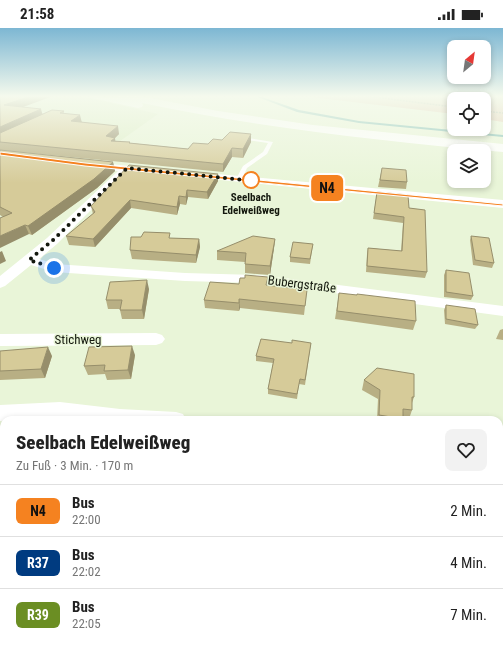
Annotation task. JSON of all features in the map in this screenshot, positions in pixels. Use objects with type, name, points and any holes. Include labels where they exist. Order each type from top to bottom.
[{"type":"main road","points":[[248,125],[447,149]]},
{"type":"main road","points":[[288,125],[503,148]]},
{"type":"main road","points":[[491,154],[503,155]]},
{"type":"street","points":[[82,164],[157,171]]},
{"type":"street","points":[[0,283],[52,241],[127,168]]},
{"type":"street","points":[[187,174],[503,204]]},
{"type":"street","name":"Bubergstraße","points":[[29,260],[54,268],[185,277],[260,279],[503,312]]},
{"type":"street","name":"Stichweg","points":[[0,340],[156,339]]},
{"type":"street","points":[[0,413],[60,410],[99,416]]},
{"type":"lane","points":[[234,138],[271,142],[265,153],[245,167],[239,179]]},
{"type":"shaded area","points":[[31,125],[143,125],[92,161],[26,154],[0,149]]},
{"type":"building","points":[[18,125],[108,125],[118,126],[106,136],[115,138],[111,141],[188,149],[193,143],[208,144],[213,139],[222,140],[230,132],[251,134],[243,149],[232,148],[223,164],[0,142],[0,133]]},
{"type":"building","points":[[0,150],[113,162],[94,179],[28,226],[25,225],[0,236],[0,218],[12,213],[0,207]]},
{"type":"building","points":[[129,165],[218,174],[207,192],[187,190],[186,197],[179,196],[177,207],[130,200],[93,239],[66,236],[95,212],[91,206]]},
{"type":"building","points":[[382,168],[406,170],[407,182],[380,180]]},
{"type":"building","points":[[377,192],[408,195],[409,208],[425,210],[427,272],[367,266],[368,248],[402,251],[404,217],[374,213]]},
{"type":"building","points":[[144,232],[170,233],[169,238],[199,239],[196,255],[130,250],[131,237],[141,237]]},
{"type":"building","points":[[253,236],[275,239],[270,266],[245,264],[246,253],[217,251]]},
{"type":"building","points":[[471,236],[489,238],[494,263],[475,260]]},
{"type":"building","points":[[293,242],[313,244],[310,259],[290,257]]},
{"type":"building","points":[[446,270],[469,273],[473,296],[446,292]]},
{"type":"building","points":[[245,275],[268,277],[266,285],[307,290],[305,306],[239,299],[239,303],[204,300],[210,282],[239,284],[240,278],[245,278]]},
{"type":"building","points":[[147,280],[142,310],[120,310],[122,300],[106,300],[110,282]]},
{"type":"building","points":[[339,293],[415,301],[416,321],[337,311]]},
{"type":"building","points":[[446,305],[475,309],[478,325],[446,319]]},
{"type":"building","points":[[261,339],[292,343],[292,340],[311,343],[305,380],[300,379],[297,394],[268,389],[274,359],[256,356]]},
{"type":"building","points":[[132,346],[128,370],[104,371],[105,365],[84,366],[89,347]]},
{"type":"building","points":[[48,347],[41,369],[0,371],[0,351]]},
{"type":"building","points":[[377,368],[414,374],[414,397],[412,397],[412,410],[403,409],[403,416],[379,415],[380,390],[364,380]]},
{"type":"waterway","points":[[389,125],[503,136]]},
{"type":"bus line","name":"N4","points":[[0,154],[44,160],[225,178],[503,204]]},
{"type":"place","name":"Seelbach Edelweißweg","points":[[251,180]]},
{"type":"route","points":[[54,268],[29,260],[52,241],[127,168],[255,181],[251,180]]}]
